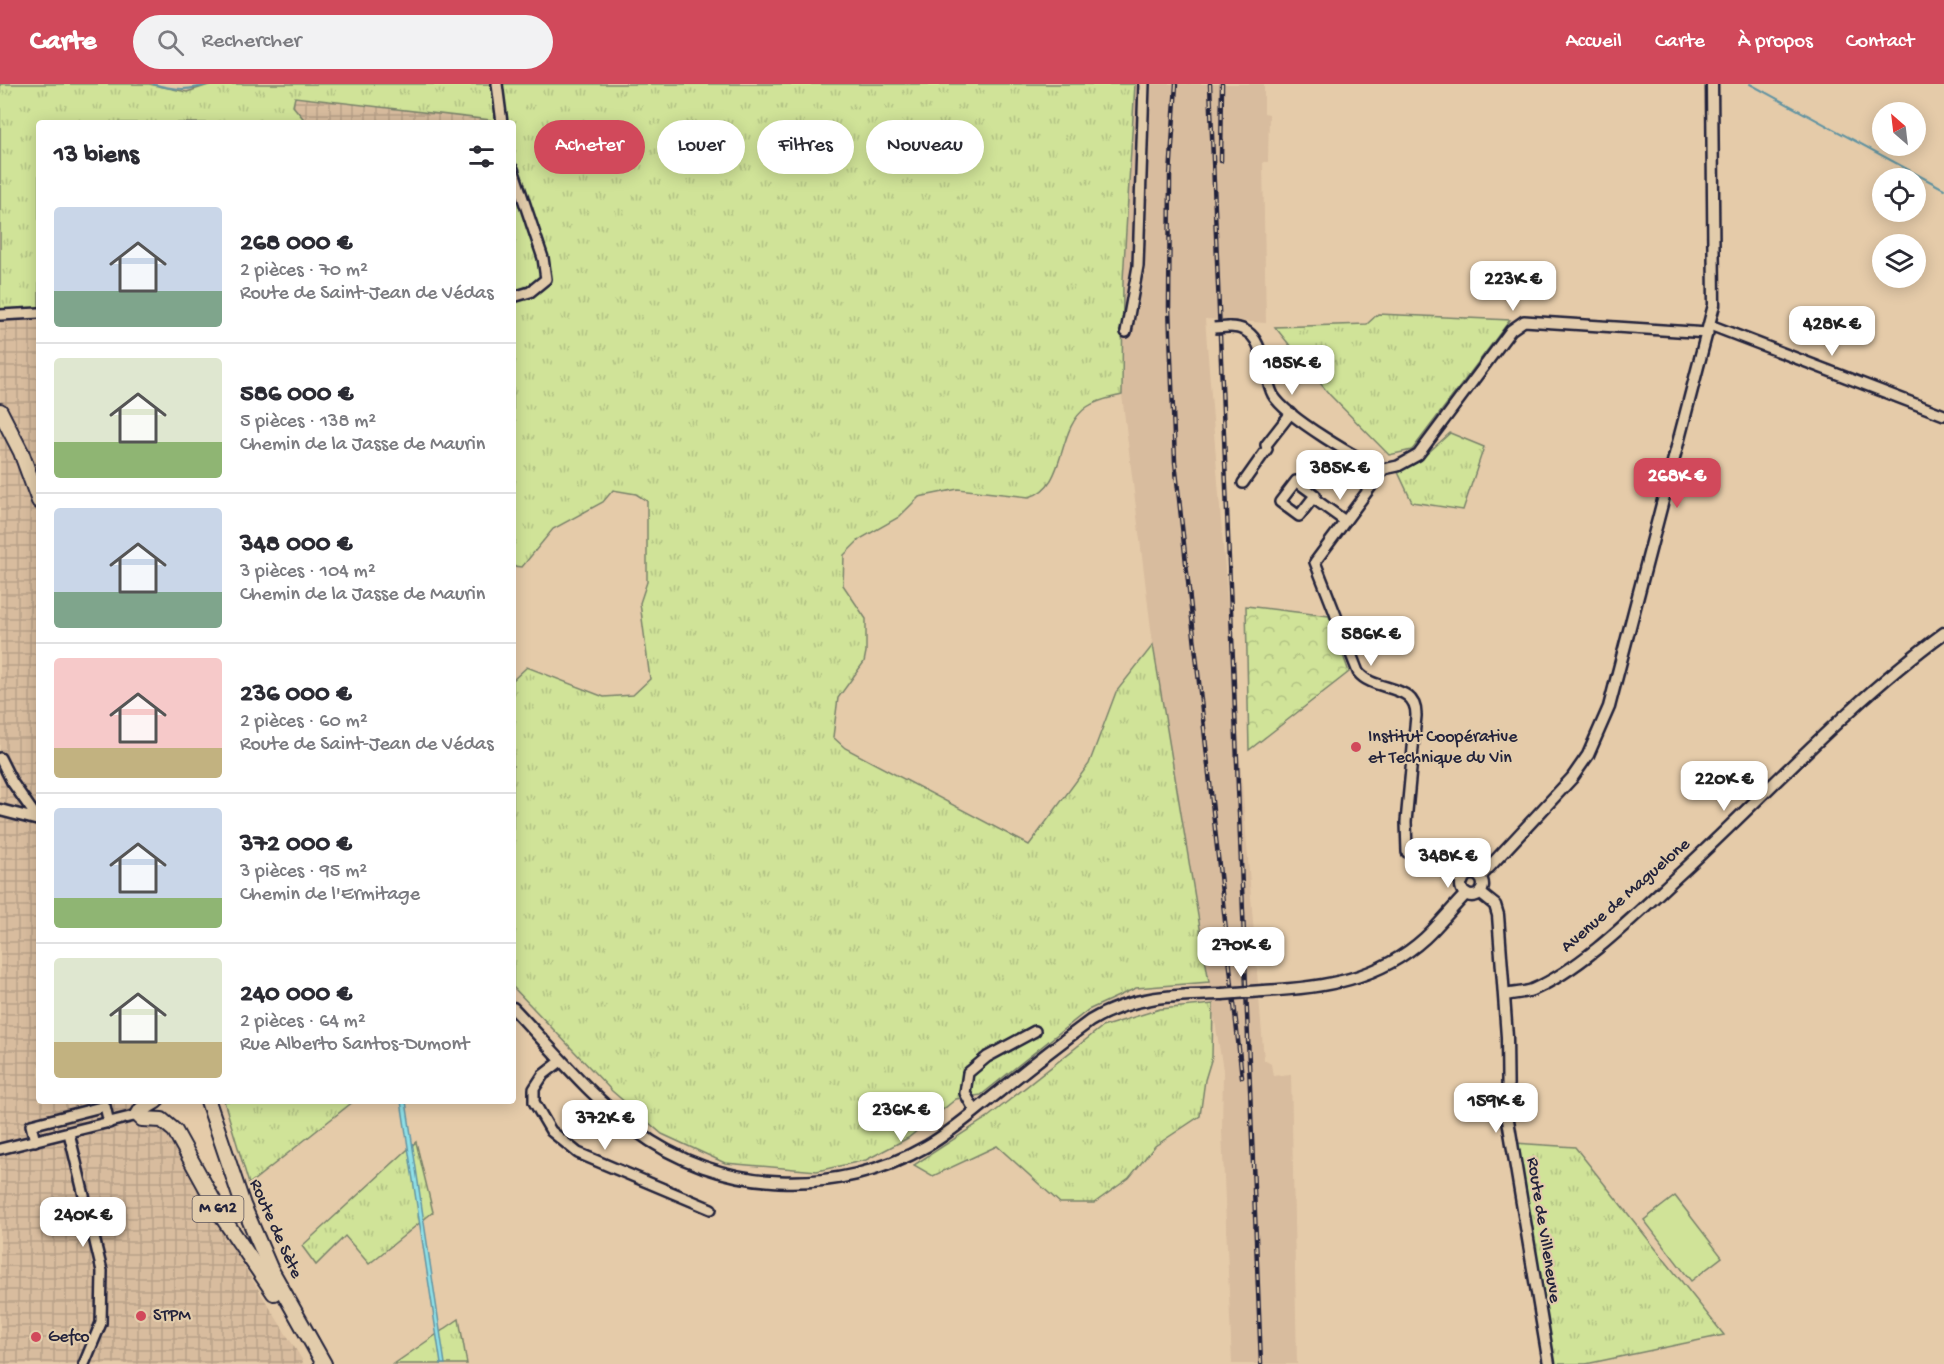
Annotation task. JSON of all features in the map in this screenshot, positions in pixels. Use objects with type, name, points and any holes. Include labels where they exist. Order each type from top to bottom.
[{"type":"main road","points":[[0,411],[21,452],[36,493]]},
{"type":"main road","points":[[138,1115],[152,1104]]},
{"type":"main road","name":"Route de Sète","points":[[209,1104],[243,1205],[270,1268],[324,1364]]},
{"type":"main road","name":"M 612","points":[[138,1115],[142,1119],[162,1120],[175,1131],[223,1218],[284,1309],[294,1313]]},
{"type":"street","points":[[497,84],[502,120]]},
{"type":"street","points":[[1126,332],[1138,266],[1144,84]]},
{"type":"street","points":[[1480,877],[1572,778],[1598,735],[1609,706],[1709,329],[1716,284],[1712,84]]},
{"type":"street","points":[[516,178],[543,258],[546,279],[530,292],[516,296]]},
{"type":"street","points":[[0,315],[36,313]]},
{"type":"street","points":[[1214,328],[1229,327],[1245,331],[1260,348],[1271,390],[1291,413],[1361,459],[1384,469],[1398,466],[1418,454],[1511,330],[1524,321],[1709,329],[1944,415]]},
{"type":"street","points":[[1243,483],[1267,449],[1266,445],[1291,413]]},
{"type":"street","points":[[1384,469],[1319,555],[1316,568],[1358,672],[1369,682],[1403,692],[1415,704],[1416,716],[1406,822],[1407,852],[1462,881]]},
{"type":"street","points":[[1313,498],[1345,521]]},
{"type":"street","name":"Avenue de Maguelone","points":[[1505,995],[1530,990],[1579,961],[1660,891],[1851,711],[1944,633]]},
{"type":"street","points":[[0,758],[12,782],[36,815]]},
{"type":"street","points":[[0,810],[36,818]]},
{"type":"street","points":[[1462,881],[1470,875],[1480,877]]},
{"type":"street","points":[[1462,881],[1462,888],[1466,894],[1471,896],[1480,893],[1483,887],[1480,877]]},
{"type":"street","name":"Route de Villeneuve","points":[[1480,893],[1495,905],[1498,915],[1505,995],[1508,1120],[1549,1364]]},
{"type":"street","points":[[516,1011],[607,1107],[664,1150],[697,1165],[748,1179],[798,1183],[863,1173],[926,1147],[1089,1021],[1111,1009],[1148,998],[1330,985],[1376,969],[1402,956],[1423,939],[1466,894]]},
{"type":"street","points":[[975,1111],[965,1093],[968,1073],[987,1057],[1035,1031]]},
{"type":"street","points":[[561,1061],[543,1075],[534,1089],[534,1102],[551,1131],[578,1154],[711,1209]]},
{"type":"street","points":[[35,1141],[31,1125],[105,1106],[109,1123]]},
{"type":"street","points":[[0,1149],[138,1115]]},
{"type":"street","points":[[69,1133],[102,1271],[101,1323],[84,1364]]},
{"type":"shaded area","points":[[1135,84],[1264,84],[1264,113],[1269,114],[1268,162],[1263,162],[1266,323],[1205,319],[1264,1060],[1271,1064],[1273,1076],[1291,1074],[1297,1364],[1232,1364],[1222,1131],[1223,1070],[1153,645],[1122,395],[1123,280]]},
{"type":"shaded area","points":[[295,97],[491,120],[305,120],[293,106]]},
{"type":"shaded area","points":[[36,311],[36,472],[26,473],[36,502],[36,1104],[155,1104],[156,1118],[212,1198],[217,1223],[303,1361],[302,1364],[0,1364],[0,312]]},
{"type":"green space","points":[[0,84],[149,84],[187,92],[212,84],[1135,84],[1123,280],[1122,395],[1095,403],[1077,417],[1070,429],[1056,469],[1050,481],[1041,491],[1029,497],[958,489],[919,497],[899,517],[860,539],[844,555],[843,585],[866,619],[866,652],[864,662],[838,698],[833,737],[845,748],[1029,845],[1089,764],[1116,692],[1153,645],[1209,982],[1136,988],[1088,1010],[981,1095],[956,1099],[908,1138],[866,1160],[817,1171],[725,1163],[662,1134],[612,1091],[516,990],[516,677],[527,667],[604,697],[633,695],[650,679],[640,603],[647,582],[647,501],[636,494],[613,490],[603,502],[553,529],[522,567],[516,566],[516,120],[490,120],[295,97],[293,106],[305,120],[36,120],[36,311],[0,312]]},
{"type":"green space","points":[[1378,314],[1510,320],[1412,450],[1389,455],[1329,394],[1275,327],[1367,324]]},
{"type":"green space","points":[[1450,433],[1484,447],[1463,510],[1412,502],[1398,472],[1418,462]]},
{"type":"green space","points":[[1246,606],[1329,616],[1349,672],[1249,750]]},
{"type":"green space","points":[[1213,1004],[1212,1057],[1205,1080],[1200,1116],[1155,1146],[1129,1178],[1094,1203],[1060,1203],[997,1146],[933,1176],[914,1165],[988,1117],[1102,1027],[1160,1009]]},
{"type":"green space","points":[[225,1104],[350,1104],[249,1184]]},
{"type":"green space","points":[[416,1142],[433,1212],[369,1264],[345,1236],[316,1265],[302,1246]]},
{"type":"green space","points":[[1515,1143],[1575,1147],[1724,1335],[1586,1364],[1555,1364]]},
{"type":"green space","points":[[1675,1196],[1722,1257],[1691,1281],[1644,1220]]},
{"type":"green space","points":[[459,1319],[467,1364],[394,1364]]},
{"type":"water","points":[[401,1104],[406,1104],[445,1364],[441,1364]]},
{"type":"waterway","points":[[153,84],[181,89],[209,84]]},
{"type":"waterway","points":[[1750,84],[1944,189]]},
{"type":"railway","points":[[1176,84],[1170,176],[1169,307],[1175,462],[1242,1077]]},
{"type":"railway","points":[[1210,84],[1261,1364]]},
{"type":"railway","points":[[1221,161],[1222,84]]},
{"type":"place","name":"Institut Coopérative et Technique du Vin","points":[[1356,747]]},
{"type":"place","name":"STPM","points":[[141,1316]]},
{"type":"place","name":"Gefco","points":[[36,1337]]}]
